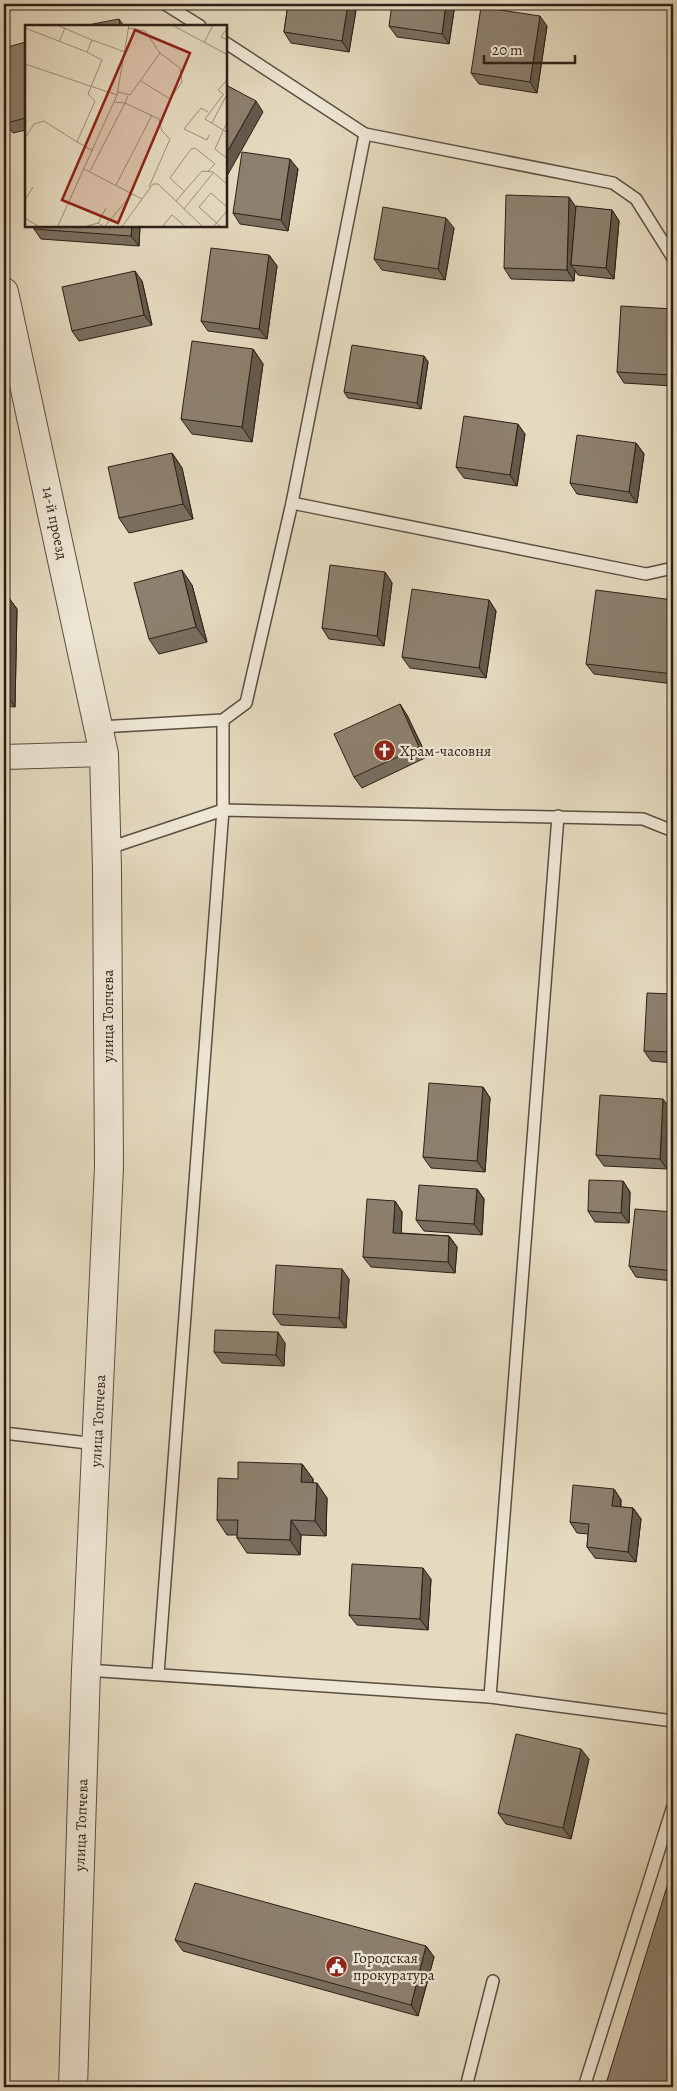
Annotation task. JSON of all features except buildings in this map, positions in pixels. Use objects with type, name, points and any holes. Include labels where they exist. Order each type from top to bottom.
[{"type":"street","name":"14-й проезд","points":[[4,292],[104,754]]},
{"type":"street","points":[[4,757],[104,754]]},
{"type":"street","name":"улица Топчева","points":[[73,2087],[86,1670],[109,1167],[104,754]]},
{"type":"lane","points":[[165,4],[198,25]]},
{"type":"lane","points":[[228,44],[365,134],[613,183],[636,199],[673,258]]},
{"type":"lane","points":[[99,727],[223,720],[246,703],[292,503],[365,134]]},
{"type":"lane","points":[[292,503],[646,574],[673,568]]},
{"type":"lane","points":[[158,1674],[223,810],[223,720]]},
{"type":"lane","points":[[106,850],[223,810],[643,818],[673,831]]},
{"type":"lane","points":[[490,1697],[558,816]]},
{"type":"lane","points":[[4,1433],[96,1444]]},
{"type":"lane","points":[[86,1670],[490,1697],[673,1722]]},
{"type":"lane","points":[[584,2087],[673,1806]]},
{"type":"lane","points":[[466,2087],[493,1981]]},
{"type":"place","name":"Храм-часовня","points":[[384,751]]},
{"type":"place","name":"Городская прокуратура","points":[[337,1967]]}]
